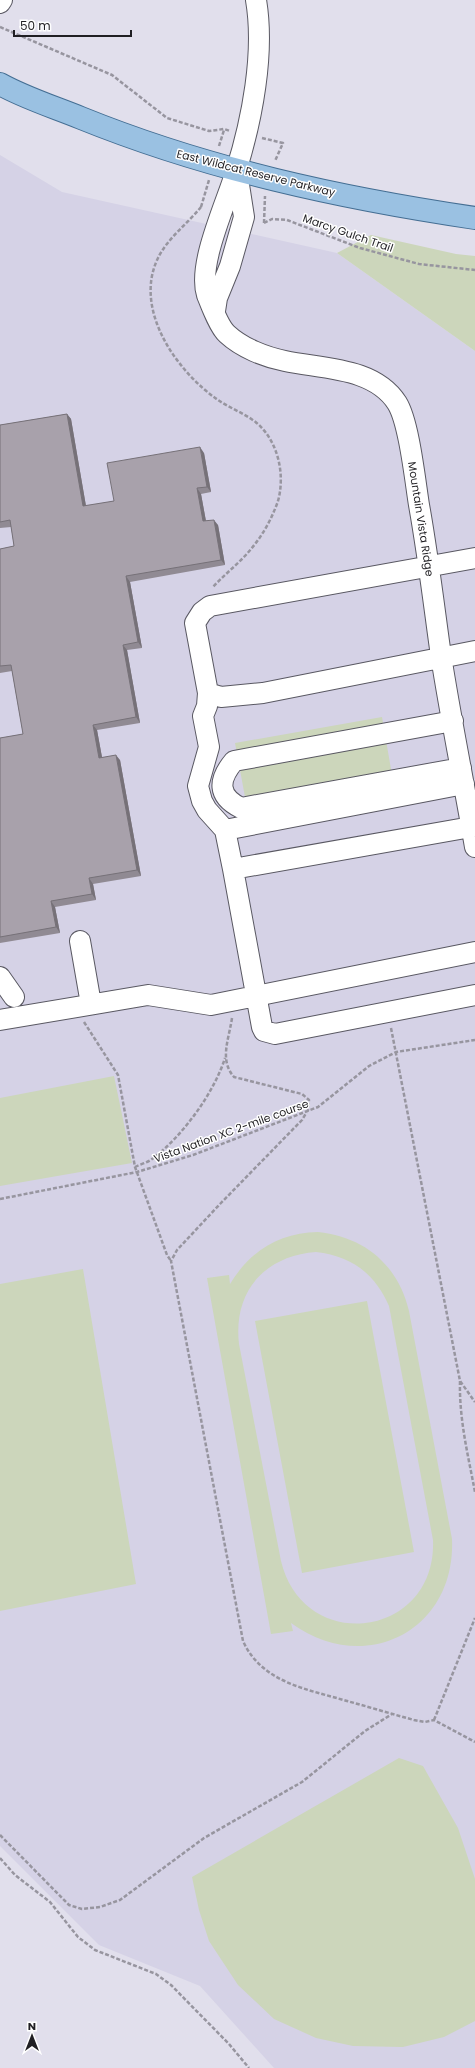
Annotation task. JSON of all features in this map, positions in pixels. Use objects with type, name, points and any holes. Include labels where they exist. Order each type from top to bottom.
[{"type":"main road","name":"East Wildcat Reserve Parkway","points":[[0,84],[110,130],[214,164],[266,178],[347,196],[475,218]]},
{"type":"street","points":[[0,4],[2,0]]},
{"type":"street","points":[[215,311],[217,298],[230,266],[244,218],[237,170],[250,113],[258,59],[256,0]]},
{"type":"street","name":"Mountain Vista Ridge","points":[[237,170],[222,212],[208,259],[205,283],[208,295],[220,325],[226,334],[250,350],[284,361],[320,366],[365,377],[384,388],[398,404],[406,426],[430,566],[441,657],[475,847]]},
{"type":"street","points":[[475,558],[210,606],[202,612],[195,623],[208,693],[207,706],[203,716],[209,747],[198,786],[202,801],[207,810],[225,830],[256,997],[264,1031],[275,1034],[475,995]]},
{"type":"street","points":[[208,693],[221,697],[263,693],[475,651]]},
{"type":"street","points":[[453,721],[234,761],[224,772],[222,789],[229,802],[241,808],[462,776]]},
{"type":"street","points":[[225,830],[462,776]]},
{"type":"street","points":[[233,869],[471,827]]},
{"type":"street","points":[[80,941],[85,1005]]},
{"type":"street","points":[[0,1020],[148,994],[210,1005],[234,1002],[475,952]]},
{"type":"street","points":[[0,977],[14,997]]},
{"type":"path","points":[[0,27],[112,75],[167,118],[210,131],[219,131],[224,129],[283,143],[266,178],[264,223]]},
{"type":"path","points":[[212,589],[261,536],[278,500],[282,480],[280,463],[260,426],[241,412],[218,400],[195,380],[177,360],[156,320],[151,300],[150,284],[153,269],[158,256],[171,238],[180,231],[201,207],[224,129]]},
{"type":"path","points":[[201,207],[222,212]]},
{"type":"path","name":"Marcy Gulch Trail","points":[[244,218],[264,223],[272,219],[287,220],[360,248],[419,264],[475,270]]},
{"type":"path","points":[[135,1167],[151,1160],[180,1131],[214,1086],[225,1057],[234,1002]]},
{"type":"path","points":[[85,1005],[83,1021],[118,1075],[135,1167],[167,1255],[171,1261],[238,1622],[249,1653],[258,1665],[288,1684],[392,1714],[425,1722],[434,1720],[475,1742]]},
{"type":"path","points":[[388,1012],[460,1381],[462,1421],[475,1492]]},
{"type":"path","name":"Vista Nation XC 2-mile course","points":[[0,1199],[137,1172],[210,1150],[324,1102],[369,1066],[396,1052],[475,1040]]},
{"type":"path","points":[[171,1261],[177,1250],[302,1120],[308,1110],[309,1100],[302,1094],[234,1077],[227,1069],[225,1057]]},
{"type":"path","points":[[460,1381],[475,1402]]},
{"type":"path","points":[[434,1720],[475,1618]]},
{"type":"path","points":[[0,1835],[69,1905],[82,1909],[100,1907],[120,1900],[204,1838],[302,1782],[365,1731],[392,1714]]},
{"type":"path","points":[[0,1858],[15,1875],[50,1902],[78,1937],[96,1950],[156,1974],[171,1985],[229,2044],[249,2068]]},
{"type":"shaded area","points":[[0,155],[62,192],[337,253],[475,351],[475,2068],[274,2068],[200,1986],[99,1945],[0,1846]]},
{"type":"green space","points":[[371,235],[456,254],[475,256],[475,351],[337,253]]},
{"type":"green space","points":[[382,717],[396,798],[250,824],[235,743]]},
{"type":"green space","points":[[114,1076],[132,1163],[0,1186],[0,1098]]},
{"type":"green space","points":[[318,1232],[335,1235],[365,1247],[388,1267],[397,1280],[409,1311],[452,1539],[449,1571],[439,1599],[422,1620],[401,1636],[376,1644],[348,1646],[319,1639],[291,1623],[293,1631],[271,1634],[207,1278],[229,1275],[230,1284],[238,1272],[256,1253],[278,1240],[304,1233]],"holes":[[[316,1252],[329,1254],[351,1262],[361,1268],[377,1285],[389,1306],[433,1540],[429,1573],[414,1598],[393,1615],[367,1623],[340,1622],[315,1612],[294,1591],[281,1561],[239,1344],[238,1325],[241,1308],[247,1293],[256,1280],[267,1269],[281,1261],[298,1255]]]},
{"type":"green space","points":[[83,1269],[136,1584],[0,1611],[0,1284]]},
{"type":"green space","points":[[367,1301],[414,1552],[302,1573],[255,1321]]},
{"type":"green space","points":[[399,1758],[423,1766],[458,1828],[475,1879],[475,2021],[444,2037],[403,2047],[353,2046],[316,2038],[274,2019],[238,1985],[209,1941],[199,1910],[192,1877]]},
{"type":"building","points":[[67,414],[83,506],[114,501],[107,463],[200,447],[207,487],[197,488],[203,521],[214,520],[221,560],[126,576],[138,642],[123,645],[136,717],[93,725],[99,758],[116,755],[137,870],[89,878],[92,894],[51,901],[56,927],[0,937],[0,738],[23,734],[11,665],[0,666],[0,549],[14,546],[10,520],[0,522],[0,425]]}]
